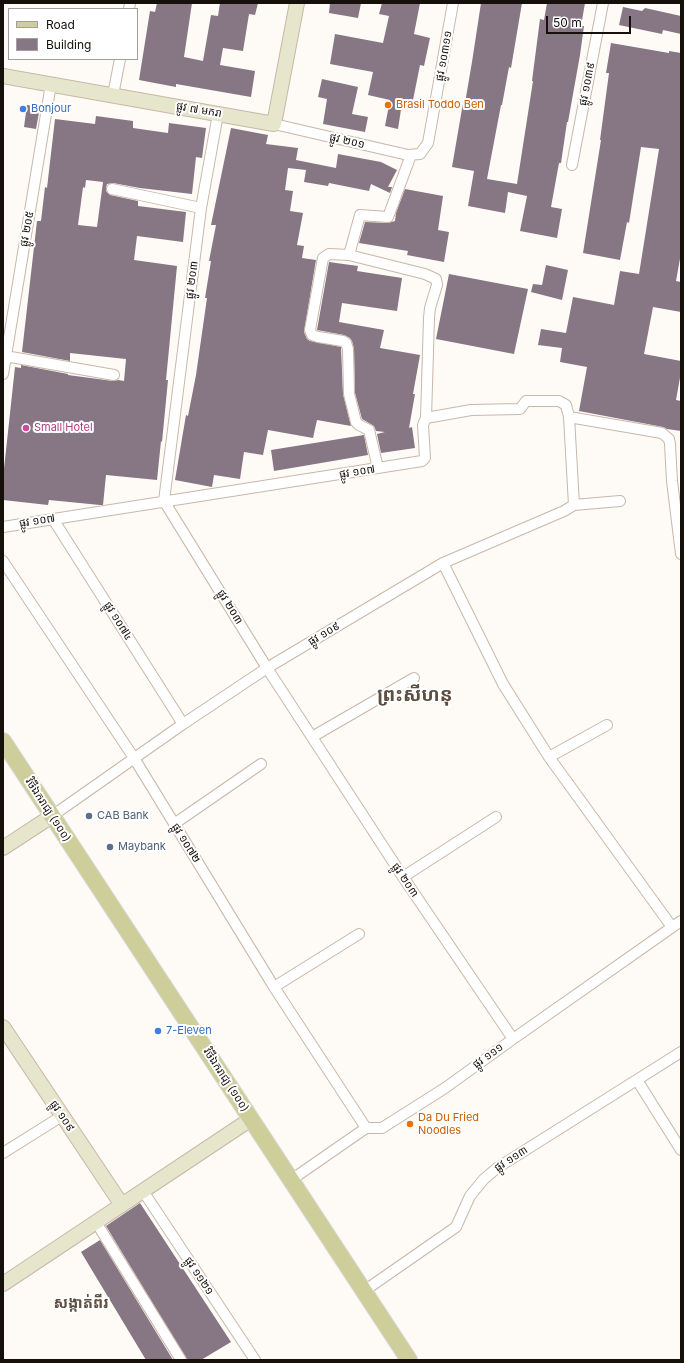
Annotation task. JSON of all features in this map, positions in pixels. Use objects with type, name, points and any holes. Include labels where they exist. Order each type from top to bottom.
[{"type":"main road","points":[[274,124],[297,3]]},
{"type":"main road","name":"ផ្លូវ ៧ មករា","points":[[3,76],[274,124]]},
{"type":"main road","name":"វិថីឯករាជ្យ (១០០)","points":[[3,741],[409,1360]]},
{"type":"main road","points":[[3,848],[52,816]]},
{"type":"main road","name":"ផ្លូវ ១០៩","points":[[3,1027],[122,1205]]},
{"type":"main road","points":[[3,1284],[251,1119]]},
{"type":"street","name":"ផ្លូវ ១០៣១១","points":[[350,255],[360,215],[388,217],[416,154],[428,143],[453,3]]},
{"type":"street","name":"ផ្លូវ ១០៣៩","points":[[572,165],[603,3]]},
{"type":"street","points":[[113,95],[120,60]]},
{"type":"street","name":"ផ្លូវ ២០៥","points":[[3,374],[52,84]]},
{"type":"street","name":"ផ្លូវ ២០៣","points":[[218,114],[201,208],[164,501],[267,668],[403,877],[513,1039]]},
{"type":"street","name":"ផ្លូវ ២០១","points":[[274,124],[408,155],[416,154]]},
{"type":"street","points":[[112,189],[201,208]]},
{"type":"street","points":[[378,468],[369,430],[356,422],[349,394],[348,349],[346,343],[312,335],[310,330],[323,258],[329,254],[350,255],[425,274],[436,279],[437,285],[430,308],[429,318],[426,418],[471,410],[520,409],[526,401],[559,401],[566,405],[569,417],[574,505]]},
{"type":"street","points":[[5,356],[114,375]]},
{"type":"street","points":[[569,417],[662,433],[669,439],[676,481],[681,554]]},
{"type":"street","name":"ផ្លូវ ១០៧","points":[[3,526],[422,461],[424,460],[423,425],[426,418]]},
{"type":"street","name":"ផ្លូវ ១០៩","points":[[52,816],[182,724],[267,668],[443,563],[564,511],[574,505],[620,501]]},
{"type":"street","name":"ផ្លូវ ១០៧៤","points":[[53,519],[182,724]]},
{"type":"street","name":"ផ្លូវ ១០៧២","points":[[3,561],[134,758],[274,987],[366,1128]]},
{"type":"street","points":[[443,563],[503,684],[549,757],[672,927]]},
{"type":"street","points":[[312,737],[414,678]]},
{"type":"street","points":[[549,757],[607,725]]},
{"type":"street","points":[[174,824],[261,764]]},
{"type":"street","points":[[403,877],[496,817]]},
{"type":"street","name":"ផ្លូវ ១១១","points":[[291,1180],[366,1128],[382,1128],[445,1088],[681,921]]},
{"type":"street","points":[[274,987],[359,934]]},
{"type":"street","name":"ផ្លូវ ១១៣","points":[[364,1291],[456,1227],[470,1196],[484,1179],[497,1168],[681,1052]]},
{"type":"street","points":[[637,1080],[681,1150]]},
{"type":"street","points":[[3,1153],[62,1116]]},
{"type":"street","name":"ផ្លូវ ១១២១","points":[[143,1191],[255,1360]]},
{"type":"street","points":[[96,1222],[181,1360]]},
{"type":"building","points":[[157,3],[192,3],[184,57],[203,61],[211,15],[218,16],[220,3],[258,3],[255,15],[249,14],[243,51],[223,48],[220,65],[255,71],[251,97],[176,84],[176,87],[139,80],[150,11],[155,12]]},
{"type":"building","points":[[330,3],[361,3],[358,18],[329,13]]},
{"type":"building","points":[[382,3],[420,3],[414,34],[430,38],[424,66],[420,65],[412,105],[402,103],[398,129],[385,126],[390,100],[368,95],[373,72],[330,64],[335,34],[383,43],[389,16],[379,14]]},
{"type":"building","points":[[481,3],[522,3],[511,68],[509,67],[487,179],[517,184],[533,81],[540,19],[544,20],[547,3],[585,3],[581,26],[584,26],[580,55],[561,163],[559,163],[551,207],[562,209],[557,238],[520,231],[527,196],[508,192],[505,213],[468,206],[474,171],[452,167],[463,103],[465,103]]},
{"type":"building","points":[[623,7],[642,11],[645,8],[681,16],[681,34],[663,30],[662,34],[619,25]]},
{"type":"building","points":[[611,43],[669,53],[669,51],[681,53],[681,253],[676,281],[681,282],[681,312],[653,307],[644,354],[681,361],[681,372],[676,400],[681,401],[681,431],[579,411],[587,367],[560,362],[562,348],[538,345],[541,329],[566,333],[573,297],[614,305],[620,271],[639,274],[659,149],[641,147],[629,223],[627,222],[620,260],[583,253],[601,140],[609,73],[606,73]]},
{"type":"building","points":[[322,79],[358,87],[352,114],[368,117],[365,132],[323,124],[327,99],[318,97]]},
{"type":"building","points":[[27,105],[40,107],[36,129],[24,127]]},
{"type":"building","points":[[96,116],[133,121],[133,128],[168,133],[169,123],[206,128],[202,158],[196,157],[192,194],[140,188],[113,183],[107,184],[106,188],[106,191],[110,195],[138,201],[138,206],[186,212],[183,242],[137,236],[134,260],[177,266],[166,380],[168,380],[157,480],[106,475],[103,505],[49,500],[48,505],[3,500],[3,478],[15,367],[21,368],[21,365],[68,375],[124,381],[126,359],[70,353],[70,361],[22,352],[37,221],[41,221],[45,187],[47,188],[55,119],[95,124]],"holes":[[[86,180],[103,182],[97,227],[78,225],[83,187],[85,188]]]},
{"type":"building","points":[[231,128],[268,135],[266,144],[298,148],[296,160],[336,168],[338,154],[381,162],[397,170],[388,187],[392,187],[390,193],[371,184],[369,191],[329,183],[328,186],[304,182],[306,170],[288,168],[285,190],[293,191],[290,211],[303,213],[297,245],[304,246],[302,258],[316,260],[304,332],[307,339],[310,341],[341,347],[343,394],[351,426],[317,420],[313,438],[268,430],[263,455],[244,452],[240,479],[214,475],[212,487],[175,480],[186,415],[188,416],[196,375],[207,298],[205,298],[211,261],[209,261],[216,225],[211,225]]},
{"type":"building","points":[[405,189],[443,196],[438,230],[449,232],[444,262],[407,255],[408,251],[359,243],[365,222],[388,223],[395,221],[396,213]]},
{"type":"building","points":[[329,262],[358,266],[357,271],[402,278],[397,311],[342,303],[339,322],[384,330],[380,348],[420,355],[409,428],[412,427],[415,448],[381,453],[377,434],[385,432],[376,431],[374,426],[362,419],[355,393],[354,349],[352,341],[344,335],[317,330]]},
{"type":"building","points":[[546,265],[568,270],[562,300],[531,292],[533,284],[542,285]]},
{"type":"building","points":[[449,274],[528,289],[514,354],[436,339]]},
{"type":"building","points":[[364,435],[368,455],[274,471],[271,450]]},
{"type":"building","points":[[140,1203],[231,1342],[201,1360],[187,1360],[106,1226]]},
{"type":"building","points":[[100,1240],[173,1360],[146,1360],[81,1252]]},
{"type":"place","name":"Brasil Toddo Ben","points":[[388,105]]},
{"type":"place","name":"Bonjour","points":[[23,109]]},
{"type":"place","name":"Small Hotel","points":[[26,428]]},
{"type":"place","name":"CAB Bank","points":[[89,816]]},
{"type":"place","name":"Maybank","points":[[110,847]]},
{"type":"place","name":"7-Eleven","points":[[158,1031]]},
{"type":"place","name":"Da Du Fried Noodles","points":[[410,1124]]},
{"type":"district","name":"ព្រះសីហនុ","points":[[415,695]]},
{"type":"district","name":"សង្កាត់ពីរ","points":[[81,1303]]}]
